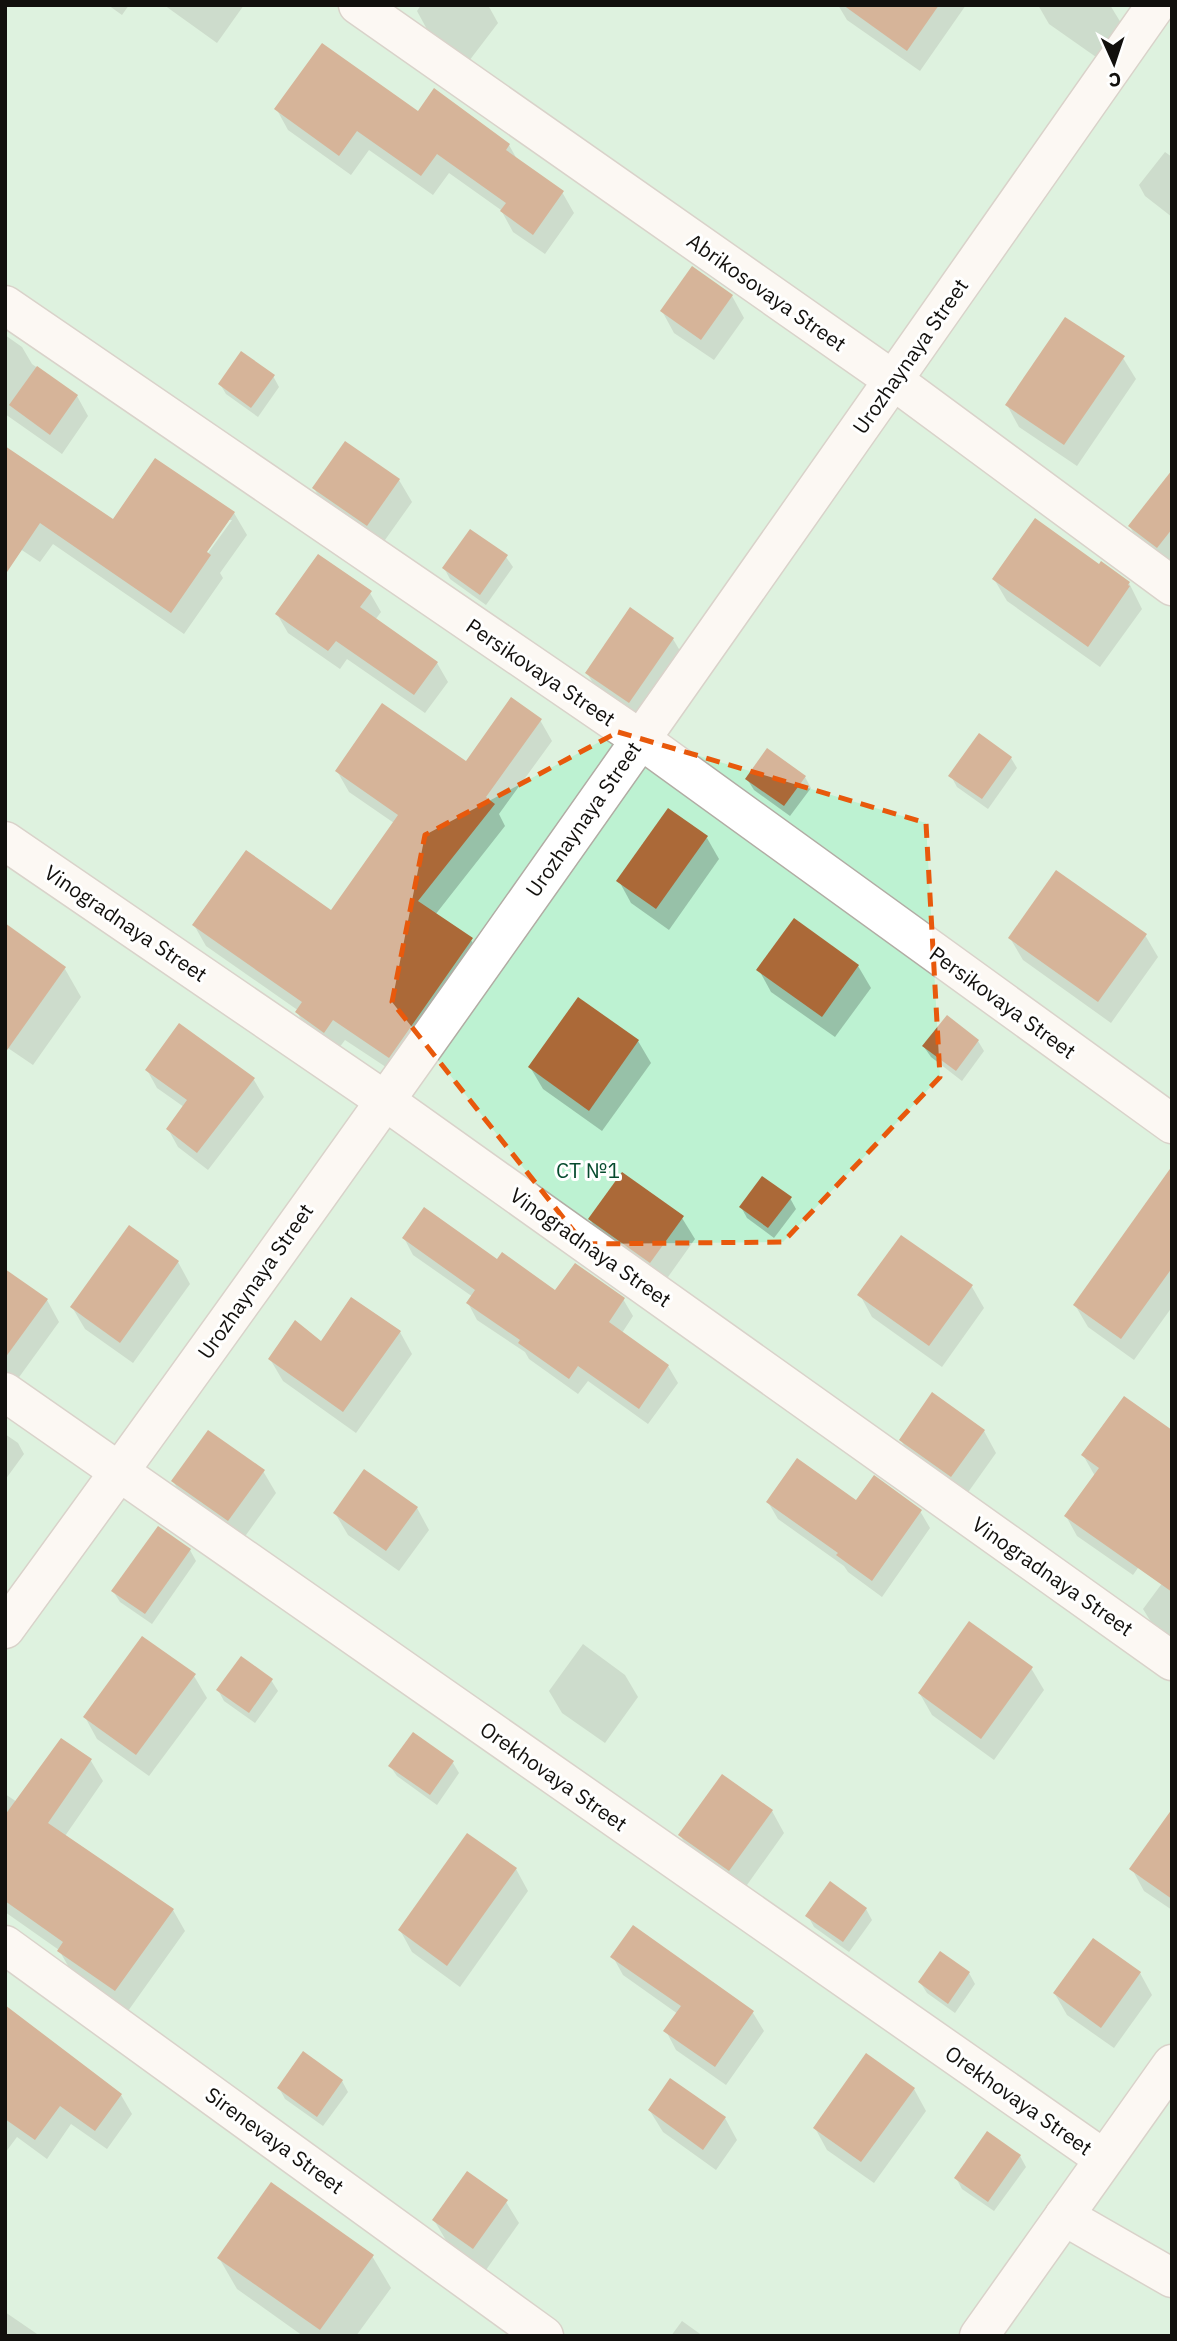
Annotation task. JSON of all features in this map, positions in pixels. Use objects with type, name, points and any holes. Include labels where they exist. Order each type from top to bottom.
[{"type":"street","name":"Abrikosovaya Street","points":[[358,5],[893,380],[1172,586]]},
{"type":"street","name":"Urozhaynaya Street","points":[[5,1629],[640,739],[1156,5]]},
{"type":"street","name":"Persikovaya Street","points":[[5,305],[640,739],[1172,1124]]},
{"type":"street","name":"Vinogradnaya Street","points":[[5,841],[384,1100],[1172,1661]]},
{"type":"street","name":"Orekhovaya Street","points":[[5,1392],[1104,2159]]},
{"type":"street","name":"Sirenevaya Street","points":[[5,1945],[544,2336]]},
{"type":"street","points":[[979,2336],[1172,2064]]},
{"type":"street","points":[[1064,2217],[1172,2278]]},
{"type":"highlighted area","points":[[618,732],[926,823],[940,1077],[783,1242],[584,1244],[392,1002],[425,835]]},
{"type":"green space","name":"СТ №1","points":[[5,5],[1172,5],[1172,2336],[5,2336]]},
{"type":"building","points":[[843,5],[939,5],[907,51]]},
{"type":"building","points":[[322,43],[418,111],[434,88],[510,144],[506,150],[564,191],[533,235],[500,211],[506,203],[437,154],[421,176],[357,131],[339,156],[274,109]]},
{"type":"building","points":[[692,266],[733,295],[701,340],[660,311]]},
{"type":"building","points":[[1065,317],[1125,356],[1064,445],[1005,405]]},
{"type":"building","points":[[241,351],[275,375],[251,408],[218,384]]},
{"type":"building","points":[[37,366],[78,395],[50,435],[9,405]]},
{"type":"building","points":[[345,441],[400,479],[367,526],[312,488]]},
{"type":"building","points":[[5,446],[113,519],[155,458],[235,512],[207,552],[211,555],[171,613],[40,523],[5,575]]},
{"type":"building","points":[[1172,470],[1172,529],[1157,548],[1128,526]]},
{"type":"building","points":[[1035,518],[1099,564],[1101,561],[1130,582],[1130,586],[1088,647],[992,579]]},
{"type":"building","points":[[470,529],[508,555],[480,595],[442,568]]},
{"type":"building","points":[[318,554],[372,591],[360,607],[438,662],[414,695],[336,641],[328,651],[275,614]]},
{"type":"building","points":[[630,607],[674,638],[629,703],[585,673]]},
{"type":"building","points":[[511,697],[542,719],[486,797],[495,804],[418,901],[473,938],[389,1058],[333,1020],[324,1033],[295,1012],[302,1002],[192,925],[246,850],[331,910],[398,815],[335,771],[382,703],[466,761]]},
{"type":"building","points":[[979,733],[1012,757],[982,799],[948,776]]},
{"type":"building","points":[[767,748],[806,776],[784,806],[745,779]]},
{"type":"building","points":[[668,808],[708,836],[656,909],[616,881]]},
{"type":"building","points":[[1056,870],[1147,934],[1098,1002],[1008,938]]},
{"type":"building","points":[[794,918],[859,965],[822,1017],[756,970]]},
{"type":"building","points":[[5,923],[66,967],[5,1053]]},
{"type":"building","points":[[578,997],[639,1040],[589,1111],[528,1067]]},
{"type":"building","points":[[947,1015],[979,1040],[956,1071],[922,1046]]},
{"type":"building","points":[[179,1023],[255,1078],[197,1153],[166,1129],[187,1100],[145,1070]]},
{"type":"building","points":[[1172,1166],[1172,1268],[1121,1339],[1073,1305]]},
{"type":"building","points":[[622,1172],[684,1216],[650,1263],[588,1219]]},
{"type":"building","points":[[762,1176],[792,1197],[768,1228],[739,1207]]},
{"type":"building","points":[[424,1207],[497,1259],[502,1252],[555,1290],[575,1263],[625,1298],[609,1322],[669,1365],[639,1409],[578,1366],[569,1379],[518,1343],[520,1340],[466,1303],[475,1290],[402,1238]]},
{"type":"building","points":[[129,1225],[179,1261],[120,1343],[70,1307]]},
{"type":"building","points":[[901,1235],[973,1285],[929,1346],[857,1295]]},
{"type":"building","points":[[5,1269],[48,1299],[5,1358]]},
{"type":"building","points":[[351,1297],[401,1331],[343,1412],[268,1359],[295,1320],[321,1341]]},
{"type":"building","points":[[932,1392],[985,1430],[951,1477],[899,1440]]},
{"type":"building","points":[[1124,1396],[1172,1430],[1172,1592],[1064,1516],[1099,1468],[1081,1455]]},
{"type":"building","points":[[208,1430],[265,1470],[228,1521],[171,1481]]},
{"type":"building","points":[[797,1458],[856,1500],[874,1475],[922,1510],[872,1581],[836,1555],[838,1553],[766,1502]]},
{"type":"building","points":[[364,1469],[418,1507],[386,1551],[333,1513]]},
{"type":"building","points":[[158,1526],[191,1549],[145,1614],[111,1591]]},
{"type":"building","points":[[969,1621],[1033,1667],[981,1739],[918,1693]]},
{"type":"building","points":[[142,1636],[196,1674],[136,1755],[83,1717]]},
{"type":"building","points":[[241,1656],[273,1679],[249,1713],[216,1690]]},
{"type":"building","points":[[413,1732],[454,1761],[430,1795],[388,1766]]},
{"type":"building","points":[[61,1738],[92,1759],[48,1823],[174,1909],[115,1991],[57,1951],[63,1942],[5,1901],[5,1815]]},
{"type":"building","points":[[722,1774],[773,1810],[729,1871],[678,1835]]},
{"type":"building","points":[[1172,1809],[1172,1899],[1129,1869]]},
{"type":"building","points":[[467,1833],[517,1868],[447,1966],[398,1930]]},
{"type":"building","points":[[830,1881],[867,1908],[843,1942],[805,1916]]},
{"type":"building","points":[[633,1925],[754,2011],[715,2067],[663,2031],[681,2006],[610,1957]]},
{"type":"building","points":[[1093,1938],[1141,1972],[1101,2028],[1053,1993]]},
{"type":"building","points":[[940,1951],[970,1972],[948,2004],[918,1982]]},
{"type":"building","points":[[5,2005],[122,2094],[95,2131],[60,2106],[35,2140],[5,2119]]},
{"type":"building","points":[[303,2051],[343,2080],[317,2117],[277,2088]]},
{"type":"building","points":[[866,2053],[915,2088],[861,2162],[813,2128]]},
{"type":"building","points":[[670,2078],[726,2117],[703,2150],[648,2110]]},
{"type":"building","points":[[987,2131],[1021,2155],[988,2202],[954,2178]]},
{"type":"building","points":[[467,2171],[508,2200],[473,2249],[432,2220]]},
{"type":"building","points":[[271,2182],[374,2255],[320,2330],[217,2258]]}]
